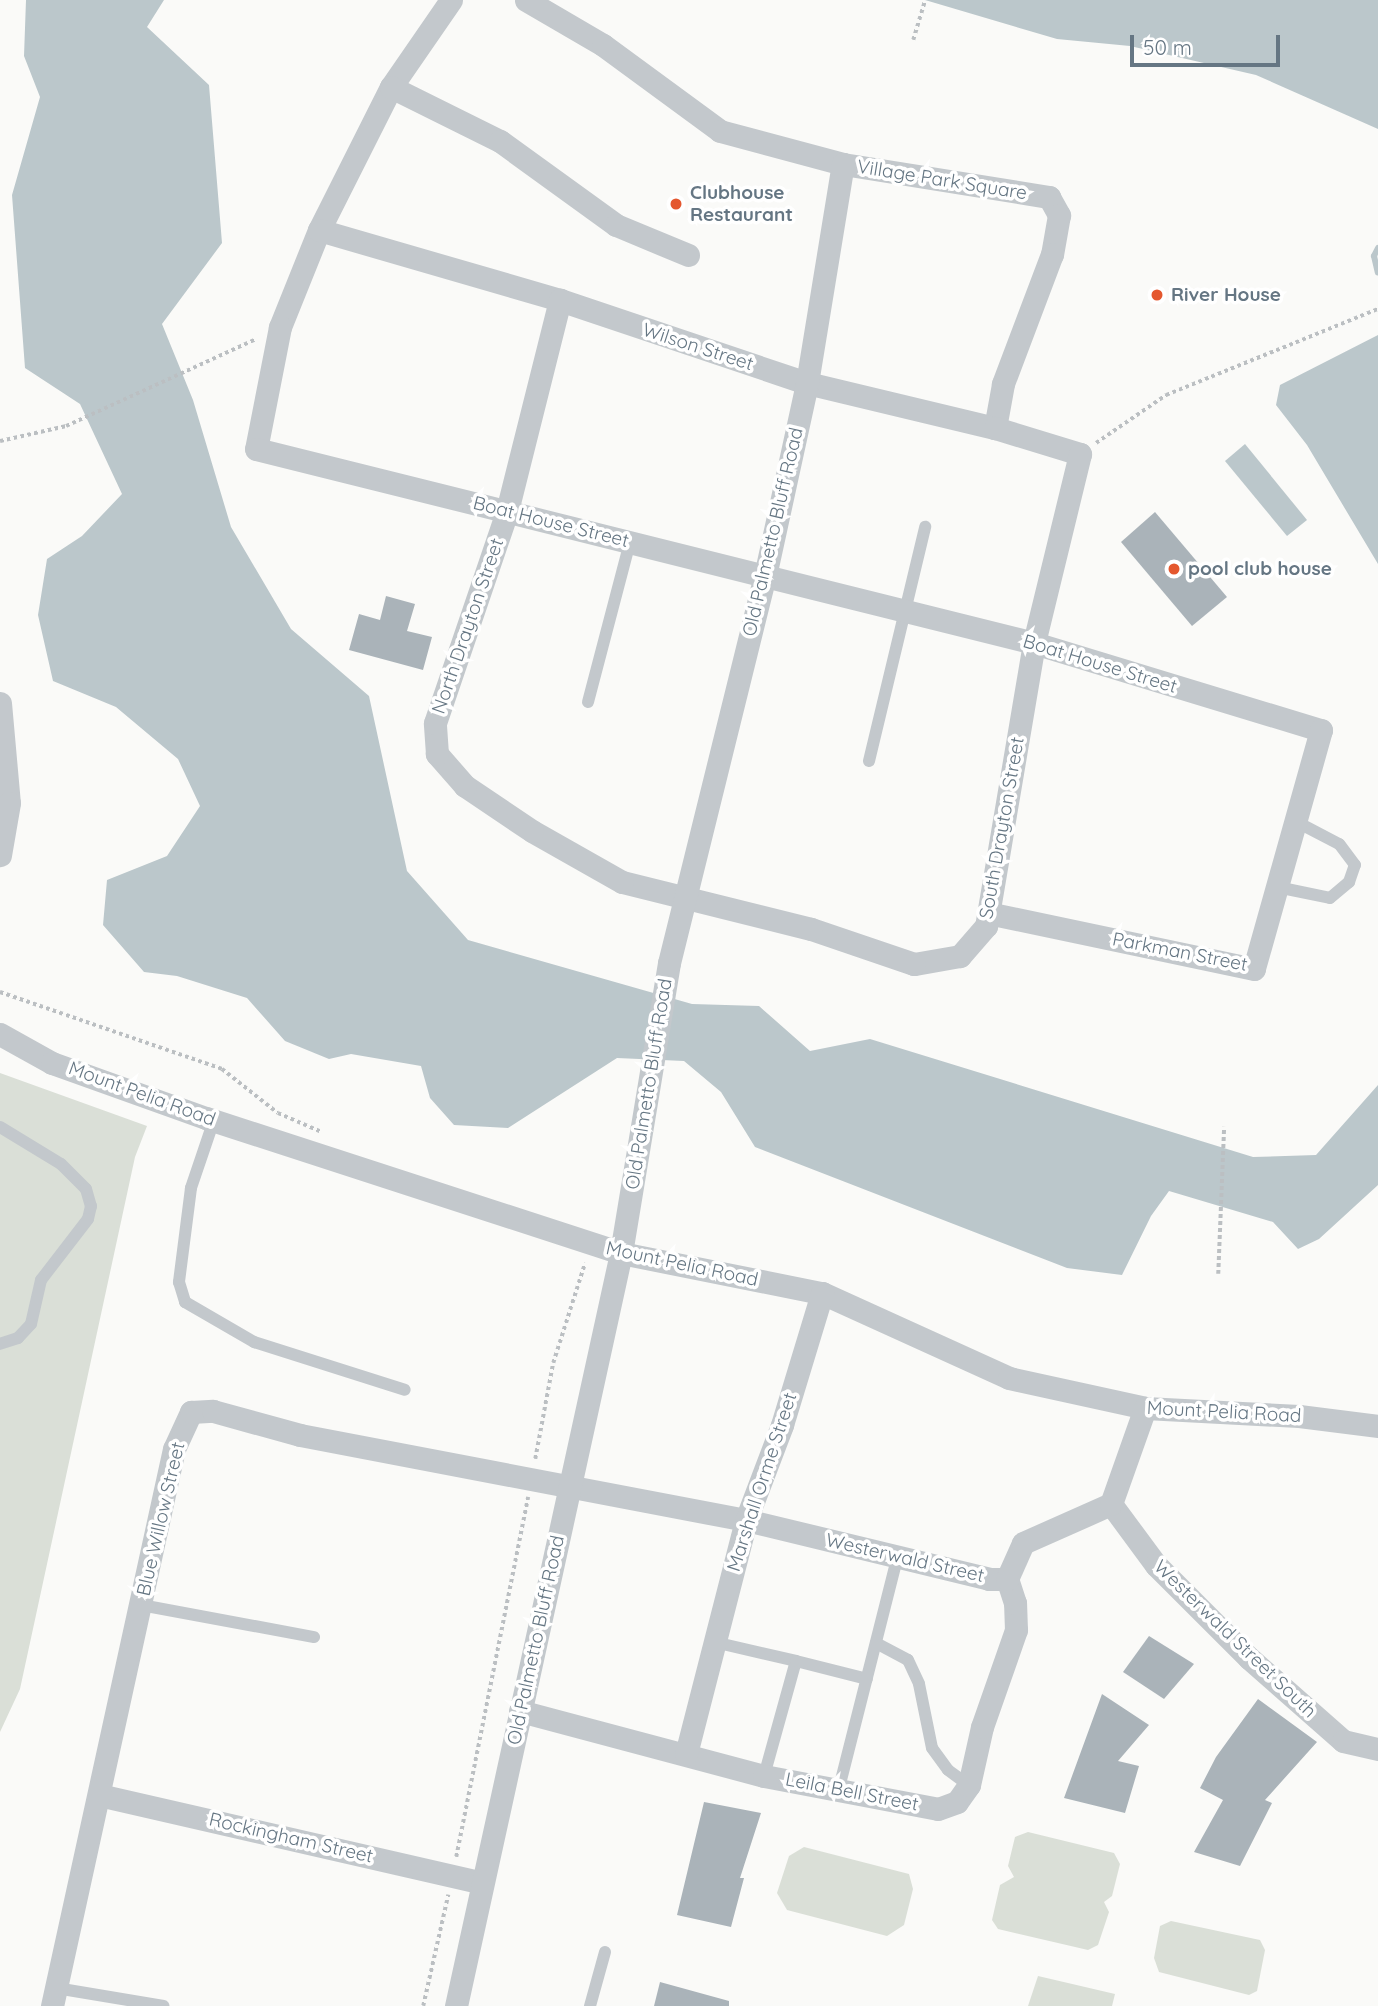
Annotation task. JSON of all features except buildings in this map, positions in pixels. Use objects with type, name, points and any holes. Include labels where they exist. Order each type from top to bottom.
[{"type":"street","name":"Boat House Street","points":[[451,0],[391,87],[319,230],[280,327],[256,449],[1034,643],[1321,730]]},
{"type":"street","points":[[526,0],[603,45],[720,131],[843,164]]},
{"type":"street","points":[[391,87],[500,141],[616,225],[688,256]]},
{"type":"street","name":"Old Palmetto Bluff Road","points":[[456,2006],[621,1253],[668,963],[765,576],[807,383],[843,164]]},
{"type":"street","name":"Village Park Square","points":[[843,164],[1049,197],[1059,215],[1052,254],[1003,384],[995,428]]},
{"type":"street","name":"Wilson Street","points":[[319,230],[560,300],[807,383],[995,428],[1080,454]]},
{"type":"street","name":"North Drayton Street","points":[[560,300],[507,511],[435,723],[437,754],[465,786],[532,831],[622,882],[683,900]]},
{"type":"street","name":"South Drayton Street","points":[[683,900],[811,929],[914,964],[960,956],[986,926],[1034,643],[1080,454]]},
{"type":"street","points":[[0,703],[9,803],[0,855]]},
{"type":"street","name":"Parkman Street","points":[[988,913],[1254,970],[1321,730]]},
{"type":"street","name":"Mount Pelia Road","points":[[0,1034],[52,1063],[214,1121],[589,1243],[621,1253],[822,1293],[1009,1378],[1145,1408],[1298,1416],[1378,1426]]},
{"type":"street","name":"Marshall Orme Street","points":[[686,1754],[746,1520],[782,1425],[822,1293]]},
{"type":"street","points":[[1111,1504],[1145,1408]]},
{"type":"street","name":"Blue Willow Street","points":[[54,1997],[174,1449],[191,1412],[214,1411],[300,1435],[569,1488]]},
{"type":"street","name":"Westerwald Street","points":[[569,1488],[746,1520],[897,1558],[1007,1579],[1023,1542],[1111,1504]]},
{"type":"street","name":"Westerwald Street South","points":[[1111,1504],[1156,1565],[1249,1658],[1343,1741],[1378,1749]]},
{"type":"street","points":[[969,1785],[982,1727],[1016,1630],[1015,1603],[1007,1579]]},
{"type":"street","name":"Leila Bell Street","points":[[520,1711],[764,1776],[839,1788],[938,1809],[957,1802],[969,1785]]},
{"type":"street","name":"Rockingham Street","points":[[99,1795],[482,1883]]},
{"type":"lane","points":[[869,761],[902,610],[925,527]]},
{"type":"lane","points":[[588,702],[630,542]]},
{"type":"lane","points":[[1277,887],[1330,898],[1349,882],[1356,865],[1339,844],[1296,821]]},
{"type":"lane","points":[[214,1121],[191,1188],[178,1282],[185,1302],[254,1342],[405,1390]]},
{"type":"lane","points":[[0,1127],[61,1164],[86,1189],[91,1206],[88,1219],[41,1280],[31,1324],[18,1338],[0,1344]]},
{"type":"lane","points":[[839,1788],[897,1558]]},
{"type":"lane","points":[[141,1605],[314,1637]]},
{"type":"lane","points":[[714,1642],[867,1679]]},
{"type":"lane","points":[[876,1643],[908,1660],[919,1684],[932,1748],[948,1770],[969,1785]]},
{"type":"lane","points":[[764,1776],[796,1661]]},
{"type":"lane","points":[[590,2006],[605,1952]]},
{"type":"lane","points":[[54,1997],[163,2006]]},
{"type":"path","points":[[913,40],[925,0]]},
{"type":"path","points":[[1080,454],[1166,395],[1378,309]]},
{"type":"path","points":[[0,441],[66,426],[197,369],[280,327]]},
{"type":"path","points":[[0,992],[222,1069],[278,1113],[329,1134]]},
{"type":"path","points":[[1218,1274],[1224,1127]]},
{"type":"path","points":[[423,2006],[452,1875],[553,1363],[581,1283],[589,1243]]},
{"type":"shaded area","points":[[26,0],[164,0],[147,27],[209,85],[222,243],[162,324],[193,400],[231,527],[291,629],[369,696],[407,871],[468,940],[692,1004],[759,1006],[810,1051],[870,1039],[1253,1157],[1316,1155],[1378,1085],[1378,1185],[1319,1239],[1298,1249],[1273,1222],[1169,1191],[1151,1216],[1122,1275],[1067,1268],[755,1147],[721,1092],[684,1061],[617,1058],[508,1128],[454,1125],[430,1098],[421,1066],[351,1054],[329,1059],[285,1041],[247,998],[177,976],[144,972],[103,925],[107,880],[167,856],[200,806],[178,759],[116,707],[53,681],[38,615],[47,559],[82,536],[122,494],[80,404],[25,368],[12,195],[40,97],[24,56]]},
{"type":"shaded area","points":[[925,0],[1378,0],[1378,129],[1256,75],[1130,46],[1057,39]]},
{"type":"shaded area","points":[[1378,335],[1378,564],[1307,445],[1276,405],[1280,385]]},
{"type":"shaded area","points":[[1245,444],[1307,520],[1287,536],[1225,461]]},
{"type":"shaded area","points":[[0,1073],[147,1126],[135,1157],[20,1689],[0,1732]]},
{"type":"shaded area","points":[[1028,1832],[1114,1853],[1120,1864],[1112,1896],[1104,1902],[1109,1912],[1098,1945],[1088,1950],[998,1929],[992,1920],[1000,1885],[1014,1877],[1008,1866],[1015,1837]]},
{"type":"shaded area","points":[[804,1847],[909,1874],[913,1889],[904,1925],[887,1936],[787,1910],[777,1893],[789,1856]]},
{"type":"shaded area","points":[[1171,1921],[1260,1940],[1265,1950],[1257,1991],[1249,1995],[1159,1972],[1154,1958],[1160,1926]]},
{"type":"shaded area","points":[[1038,1976],[1115,1994],[1112,2006],[1028,2006]]},
{"type":"waterway","points":[[1378,248],[1374,256],[1378,273]]},
{"type":"place","name":"Clubhouse Restaurant","points":[[676,204]]},
{"type":"place","name":"River House","points":[[1157,295]]},
{"type":"place","name":"pool club house","points":[[1174,569]]}]
